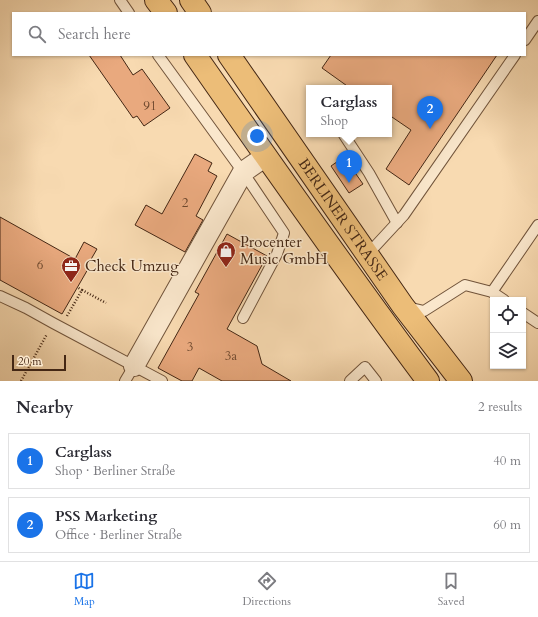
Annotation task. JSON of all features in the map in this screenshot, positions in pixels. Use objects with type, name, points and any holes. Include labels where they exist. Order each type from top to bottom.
[{"type":"main road","points":[[156,0],[165,12]]},
{"type":"main road","points":[[191,0],[199,12]]},
{"type":"main road","name":"BERLINER STRASSE","points":[[196,56],[299,204],[428,381]]},
{"type":"main road","name":"BERLINER STRASSE","points":[[230,56],[403,306],[461,381]]},
{"type":"street","points":[[130,374],[243,172],[266,156]]},
{"type":"lane","points":[[120,0],[128,12]]},
{"type":"lane","points":[[526,39],[538,21]]},
{"type":"lane","points":[[159,56],[243,172],[284,233],[277,254],[243,318]]},
{"type":"lane","points":[[367,255],[404,215],[514,56]]},
{"type":"lane","points":[[345,137],[369,173],[397,223]]},
{"type":"lane","points":[[492,292],[538,225]]},
{"type":"lane","points":[[403,306],[424,311],[465,285],[492,292],[500,297]]},
{"type":"lane","points":[[0,296],[57,325],[130,374],[162,381]]},
{"type":"lane","points":[[526,315],[538,323]]},
{"type":"lane","points":[[350,381],[365,367],[376,381]]},
{"type":"path","points":[[77,287],[106,303]]},
{"type":"path","points":[[21,381],[57,325],[82,290]]},
{"type":"building","points":[[90,56],[121,56],[133,75],[142,69],[170,108],[144,126],[137,116],[133,118]]},
{"type":"building","points":[[330,56],[496,56],[409,185],[386,169],[411,130],[392,117],[392,85],[346,85],[322,68]]},
{"type":"building","points":[[195,154],[212,163],[208,171],[217,176],[196,216],[203,220],[185,252],[135,225],[146,205],[162,214]]},
{"type":"building","points":[[344,157],[363,184],[349,193],[331,166]]},
{"type":"building","points":[[0,217],[75,259],[84,242],[97,249],[86,268],[88,269],[62,314],[0,280]]},
{"type":"building","points":[[227,234],[267,256],[227,329],[257,346],[262,364],[291,381],[222,381],[199,368],[192,381],[182,381],[158,368],[199,294],[195,292]]},
{"type":"place","name":"PSS Marketing","points":[[430,129]]},
{"type":"place","name":"Carglass","points":[[349,183]]},
{"type":"place","name":"Procenter Music GmbH","points":[[226,268]]},
{"type":"place","name":"Check Umzug","points":[[71,283]]}]
